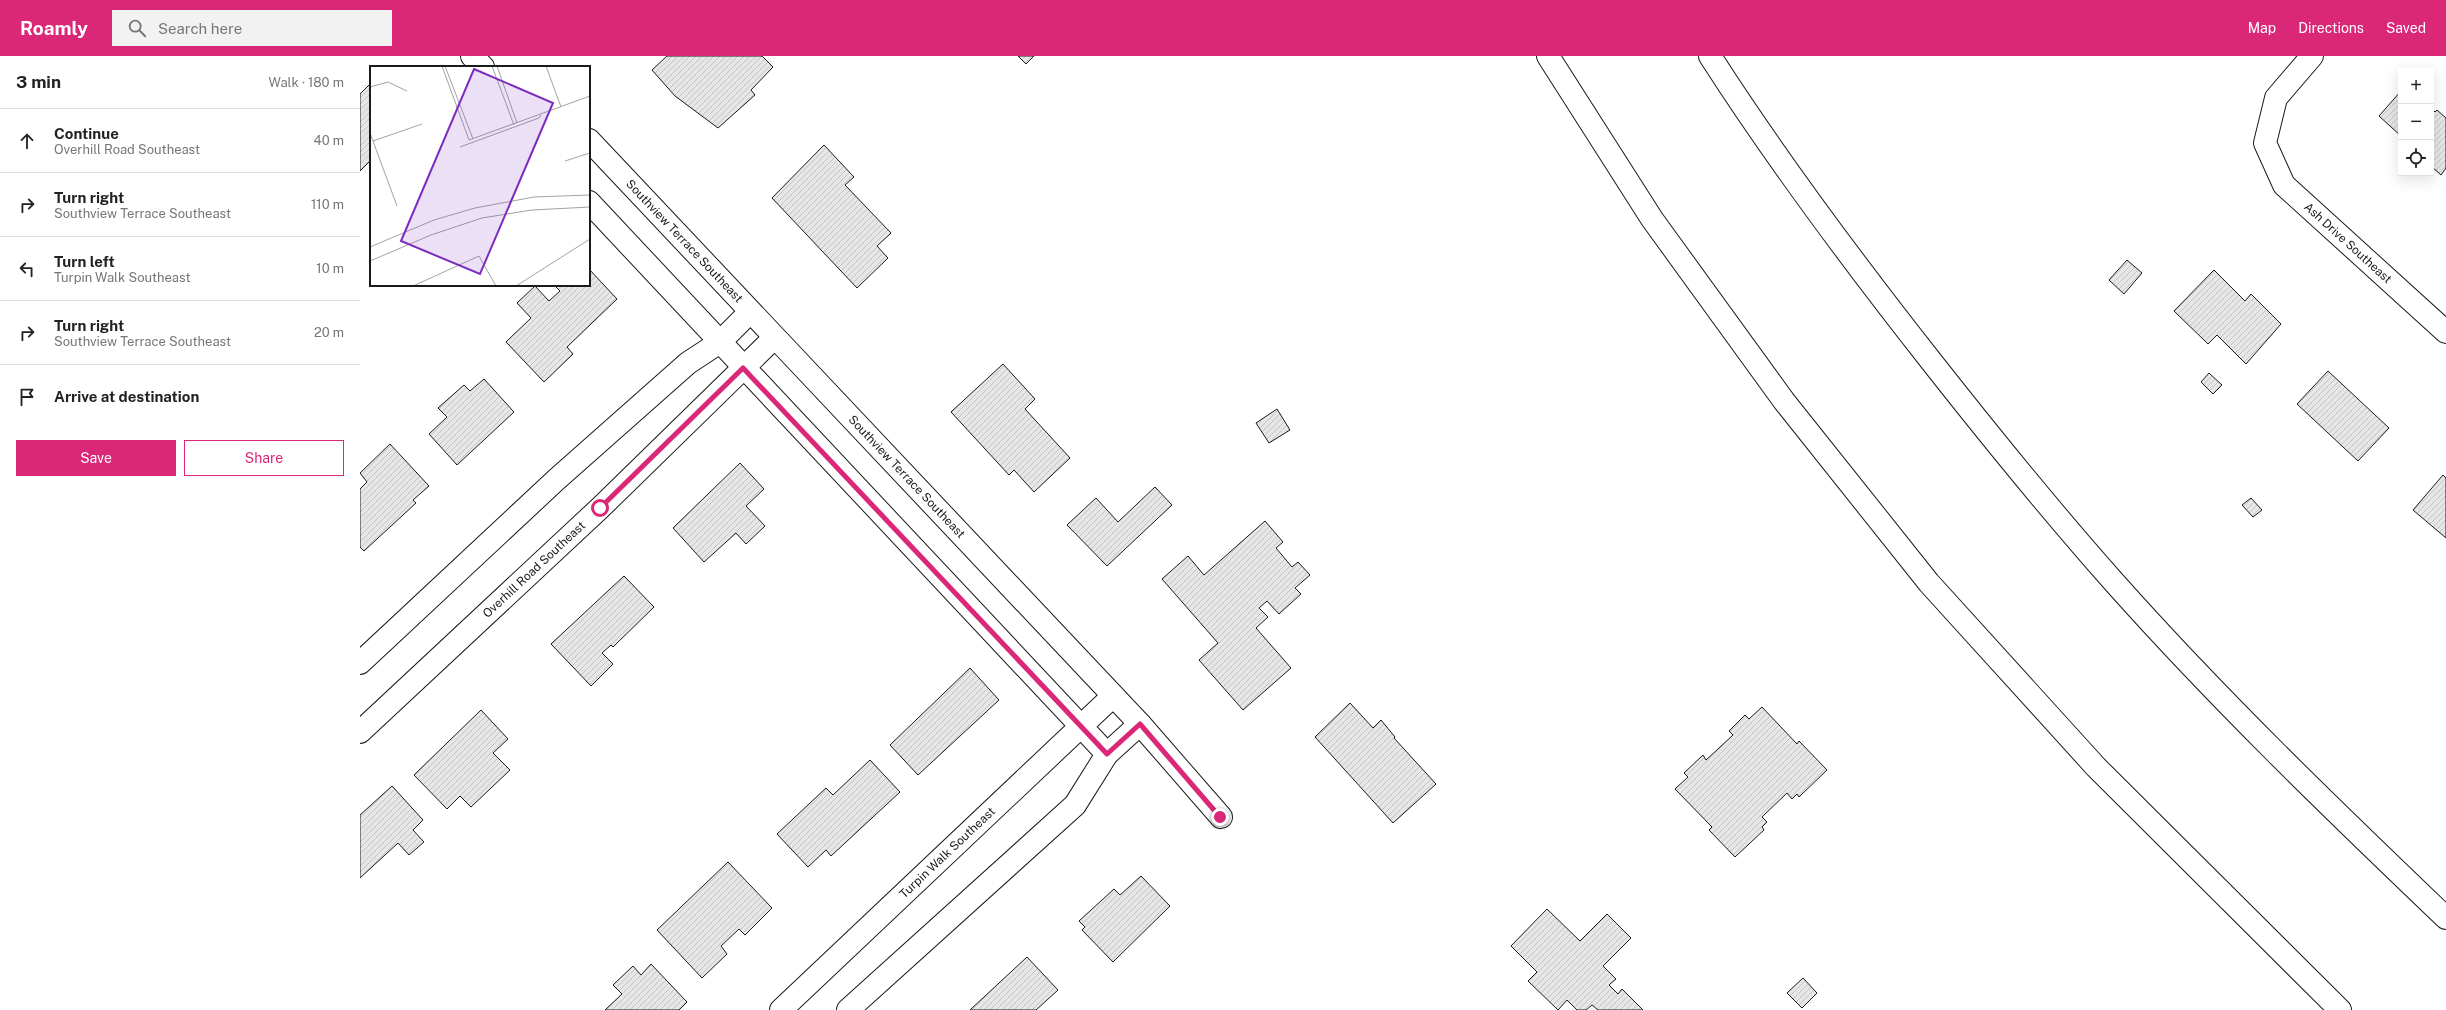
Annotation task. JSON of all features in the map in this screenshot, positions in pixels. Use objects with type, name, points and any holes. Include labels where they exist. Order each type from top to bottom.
[{"type":"main road","points":[[472,56],[482,66]]},
{"type":"main road","points":[[1548,56],[1661,232],[1784,401],[1929,583],[2096,767],[2340,1010]]},
{"type":"main road","points":[[1710,56],[1754,123],[1863,275],[1996,444],[2113,582],[2253,730],[2446,918]]},
{"type":"main road","name":"Ash Drive Southeast","points":[[2312,56],[2276,98],[2264,143],[2284,185],[2446,332]]},
{"type":"main road","name":"Southview Terrace Southeast","points":[[590,141],[774,338],[1140,724],[1220,817]]},
{"type":"main road","points":[[590,203],[743,368],[1107,754]]},
{"type":"main road","points":[[360,663],[557,479],[688,363],[720,342],[750,312]]},
{"type":"main road","name":"Overhill Road Southeast","points":[[360,732],[600,508],[774,338]]},
{"type":"main road","name":"Turpin Walk Southeast","points":[[781,1010],[1112,696]]},
{"type":"main road","points":[[848,1010],[1075,805],[1107,754],[1140,724]]},
{"type":"building","points":[[667,56],[762,56],[773,67],[751,90],[755,95],[718,128],[675,96],[652,70]]},
{"type":"building","points":[[1018,56],[1034,56],[1026,64]]},
{"type":"building","points":[[370,84],[370,161],[360,171],[360,94]]},
{"type":"building","points":[[2398,94],[2398,133],[2379,116]]},
{"type":"building","points":[[2437,110],[2446,118],[2446,168],[2441,175],[2434,169],[2434,111],[2435,112]]},
{"type":"building","points":[[824,145],[854,177],[845,185],[891,233],[877,246],[888,258],[857,288],[772,198]]},
{"type":"building","points":[[2127,260],[2142,273],[2124,294],[2109,280]]},
{"type":"building","points":[[590,270],[617,299],[567,347],[573,354],[544,382],[506,342],[531,318],[517,303],[535,286],[549,301],[560,291],[555,286],[590,286]]},
{"type":"building","points":[[2214,270],[2245,301],[2251,294],[2281,324],[2246,364],[2217,335],[2208,344],[2174,311]]},
{"type":"building","points":[[1003,364],[1035,399],[1025,409],[1070,458],[1034,492],[1014,470],[1009,475],[951,412]]},
{"type":"building","points":[[2328,371],[2389,428],[2358,461],[2297,404]]},
{"type":"building","points":[[2209,373],[2222,385],[2213,394],[2201,382]]},
{"type":"building","points":[[484,379],[514,412],[457,465],[429,434],[447,417],[438,408],[464,385],[470,391]]},
{"type":"building","points":[[1277,409],[1290,430],[1269,443],[1256,423]]},
{"type":"building","points":[[390,444],[429,486],[413,500],[416,503],[364,551],[360,547],[360,489],[367,482],[360,473]]},
{"type":"building","points":[[740,463],[764,489],[746,506],[765,526],[746,544],[736,533],[704,562],[673,528]]},
{"type":"building","points":[[2443,475],[2446,478],[2446,538],[2413,510]]},
{"type":"building","points":[[1155,487],[1172,505],[1107,566],[1067,525],[1096,498],[1118,522]]},
{"type":"building","points":[[2251,498],[2262,510],[2253,517],[2242,505]]},
{"type":"building","points":[[1265,521],[1283,542],[1276,548],[1292,567],[1298,562],[1310,575],[1295,588],[1301,594],[1279,614],[1267,601],[1259,608],[1268,617],[1256,628],[1291,668],[1243,710],[1199,660],[1218,643],[1162,579],[1188,556],[1204,575]]},
{"type":"building","points":[[624,576],[654,607],[613,647],[611,645],[602,653],[613,664],[591,686],[551,644]]},
{"type":"building","points":[[970,668],[999,700],[918,775],[890,745]]},
{"type":"building","points":[[1350,703],[1373,728],[1381,720],[1395,737],[1394,738],[1436,784],[1393,823],[1315,737]]},
{"type":"building","points":[[1762,707],[1797,744],[1799,741],[1827,770],[1799,797],[1797,794],[1792,799],[1787,793],[1762,817],[1767,822],[1762,827],[1764,830],[1735,857],[1709,830],[1712,827],[1675,789],[1688,777],[1684,773],[1703,755],[1706,760],[1733,735],[1729,731],[1745,715],[1749,719]]},
{"type":"building","points":[[481,710],[508,739],[493,753],[510,770],[471,807],[460,796],[447,809],[414,775]]},
{"type":"building","points":[[870,760],[900,792],[831,856],[826,850],[808,867],[777,834],[826,788],[833,795]]},
{"type":"building","points":[[392,786],[423,820],[413,830],[424,842],[409,855],[398,843],[360,878],[360,815]]},
{"type":"building","points":[[728,862],[772,908],[745,935],[739,929],[721,946],[727,954],[702,978],[657,930]]},
{"type":"building","points":[[1141,876],[1170,906],[1113,962],[1082,930],[1085,927],[1079,921],[1114,889],[1120,895]]},
{"type":"building","points":[[1547,909],[1580,941],[1607,914],[1631,938],[1603,966],[1616,979],[1609,985],[1618,994],[1622,989],[1643,1010],[1598,1010],[1592,1005],[1586,1010],[1577,1010],[1567,1000],[1558,1010],[1528,981],[1537,972],[1511,946]]},
{"type":"building","points":[[1027,957],[1058,990],[1036,1010],[970,1010]]},
{"type":"building","points":[[651,964],[687,1002],[679,1010],[605,1010],[622,994],[613,985],[633,966],[641,975]]},
{"type":"building","points":[[1803,978],[1817,993],[1802,1008],[1787,993]]},
{"type":"route","points":[[600,508],[743,368],[1107,754],[1140,724],[1220,817]]}]
